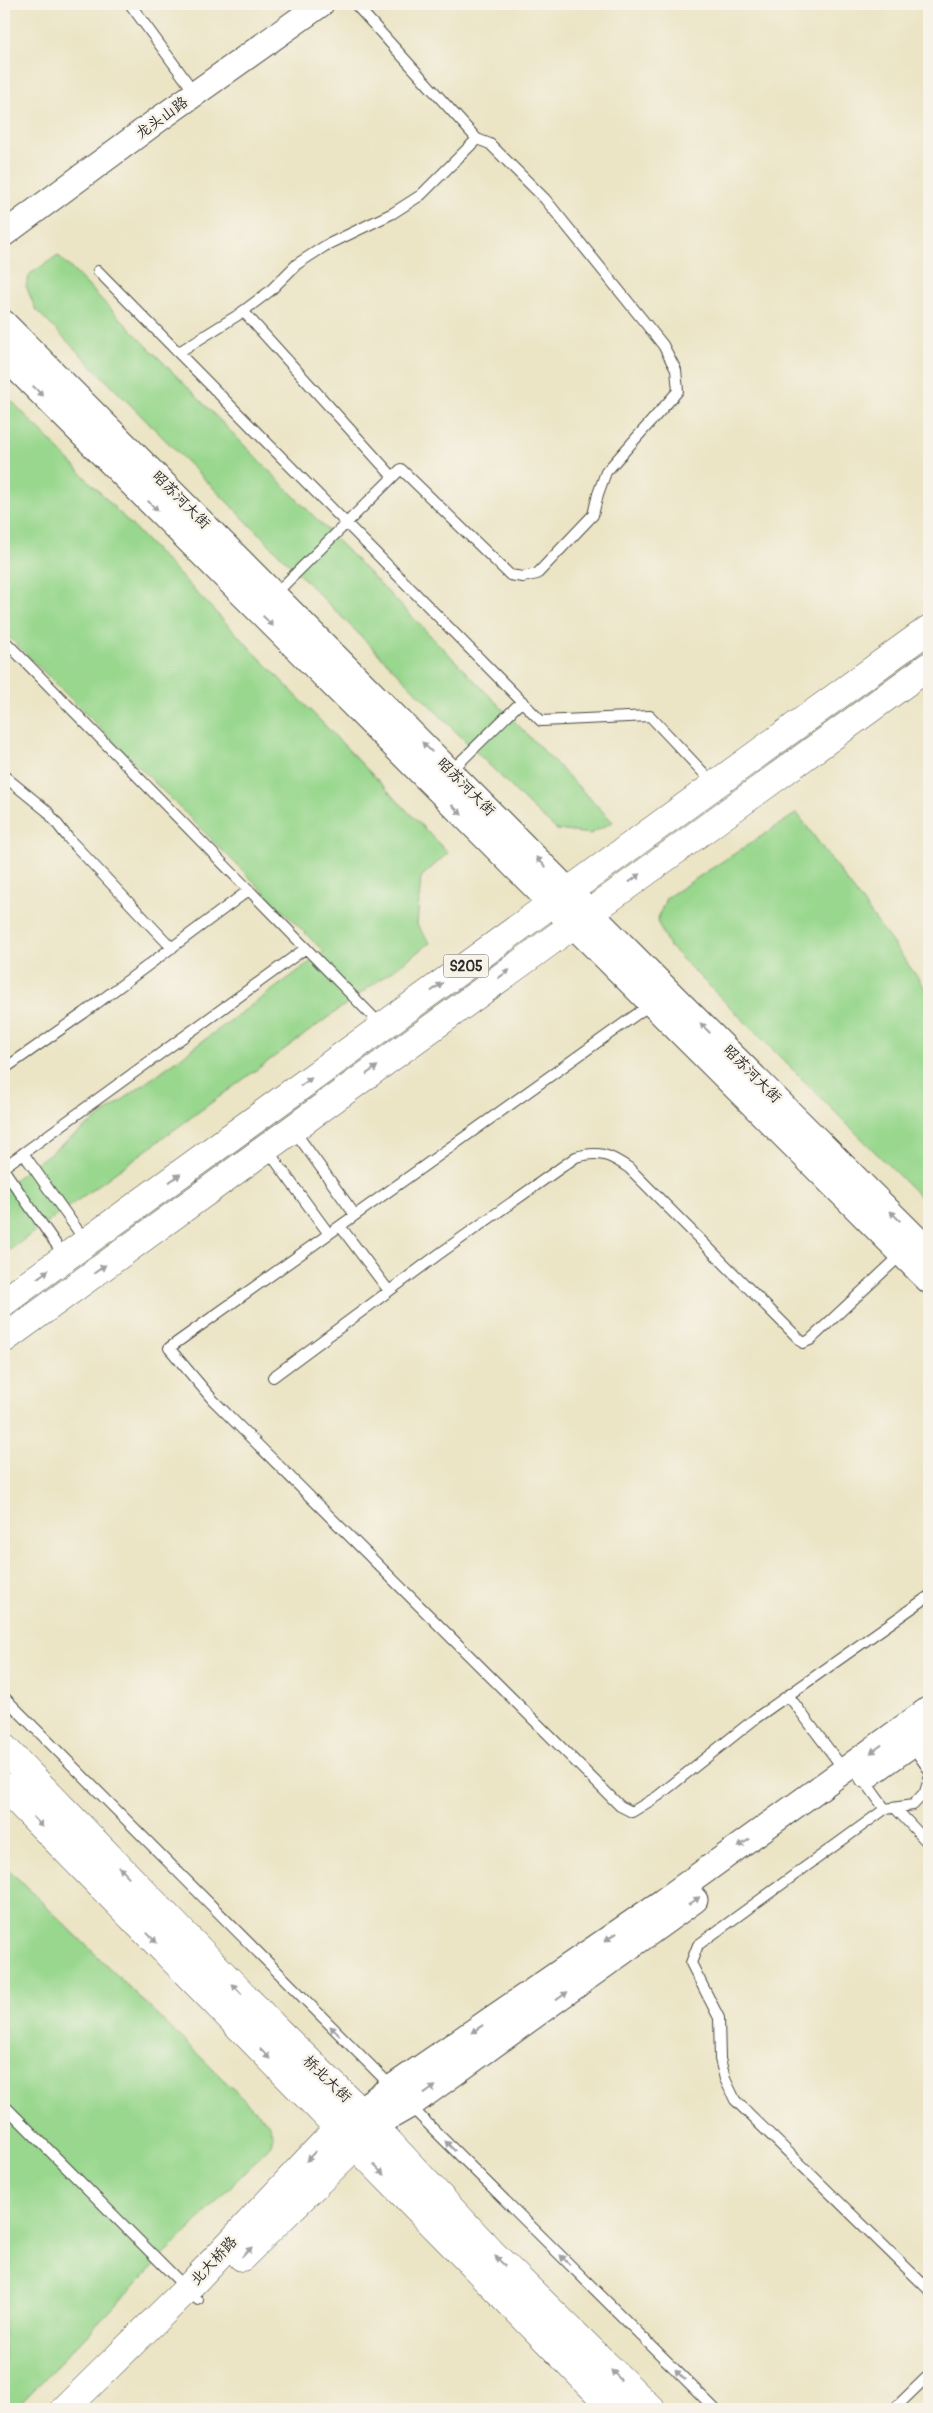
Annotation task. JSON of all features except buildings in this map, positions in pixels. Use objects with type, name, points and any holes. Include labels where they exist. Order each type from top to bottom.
[{"type":"main road","name":"S205","points":[[4,1302],[929,629]]},
{"type":"main road","name":"S205","points":[[4,1339],[929,666]]},
{"type":"main road","name":"桥北大街","points":[[4,1748],[271,2024],[366,2118],[492,2253],[651,2409]]},
{"type":"main road","name":"桥北大街","points":[[4,1788],[614,2409]]},
{"type":"main road","name":"北大桥路","points":[[88,2409],[193,2295],[366,2118]]},
{"type":"main road","name":"北大桥路","points":[[65,2409],[193,2295]]},
{"type":"street","name":"龙头山路","points":[[4,234],[195,93],[321,4]]},
{"type":"street","name":"昭苏河大街","points":[[4,323],[451,771],[560,897]]},
{"type":"street","name":"昭苏河大街","points":[[4,356],[581,918],[929,1250]]},
{"type":"street","name":"昭苏河大街","points":[[581,918],[652,1004],[929,1281]]},
{"type":"street","points":[[366,2118],[401,2097],[662,1902],[854,1771],[914,1736],[929,1709]]},
{"type":"lane","points":[[130,4],[195,93]]},
{"type":"lane","points":[[275,594],[401,469],[510,575],[524,578],[537,574],[593,516],[606,472],[678,391],[676,370],[663,345],[545,199],[490,144],[477,139],[354,4]]},
{"type":"lane","points":[[179,352],[243,311],[270,290],[297,264],[324,246],[393,213],[421,195],[477,139]]},
{"type":"lane","points":[[98,271],[541,721],[650,716],[715,785]]},
{"type":"lane","points":[[243,311],[393,477]]},
{"type":"lane","points":[[4,640],[383,1026]]},
{"type":"lane","points":[[451,771],[522,701]]},
{"type":"lane","points":[[4,776],[47,811],[69,840],[172,948]]},
{"type":"lane","points":[[4,1069],[84,1013],[249,890]]},
{"type":"lane","points":[[76,1250],[4,1168],[306,948]]},
{"type":"lane","points":[[652,1004],[169,1348],[232,1420],[620,1806],[632,1812],[658,1796],[788,1695],[929,1596]]},
{"type":"lane","points":[[292,1128],[355,1215]]},
{"type":"lane","points":[[266,1148],[329,1234]]},
{"type":"lane","points":[[23,1153],[76,1250]]},
{"type":"lane","points":[[273,1377],[576,1157],[588,1153],[610,1156],[629,1168],[802,1343],[810,1340],[903,1253]]},
{"type":"lane","points":[[340,1226],[389,1291]]},
{"type":"lane","points":[[788,1695],[885,1809]]},
{"type":"lane","points":[[4,1697],[401,2097],[715,2409]]},
{"type":"lane","points":[[914,1736],[929,1770]]},
{"type":"lane","points":[[928,1787],[920,1799],[913,1805],[896,1809],[885,1809],[698,1945],[691,1962],[719,2018],[720,2060],[725,2079],[735,2100],[929,2290]]},
{"type":"lane","points":[[896,1809],[929,1844]]},
{"type":"lane","points":[[4,2106],[193,2295]]},
{"type":"lane","points":[[894,2409],[929,2375]]},
{"type":"green space","points":[[58,255],[613,822],[590,834],[557,830],[532,808],[36,310],[26,286],[30,274]]},
{"type":"green space","points":[[4,393],[448,853],[421,877],[417,925],[430,943],[4,1254],[4,1187],[324,952],[4,632]]},
{"type":"green space","points":[[797,813],[929,993],[929,1206],[669,946],[657,921],[666,898]]},
{"type":"green space","points":[[4,1865],[268,2123],[273,2135],[271,2145],[15,2409],[4,2409]]}]
